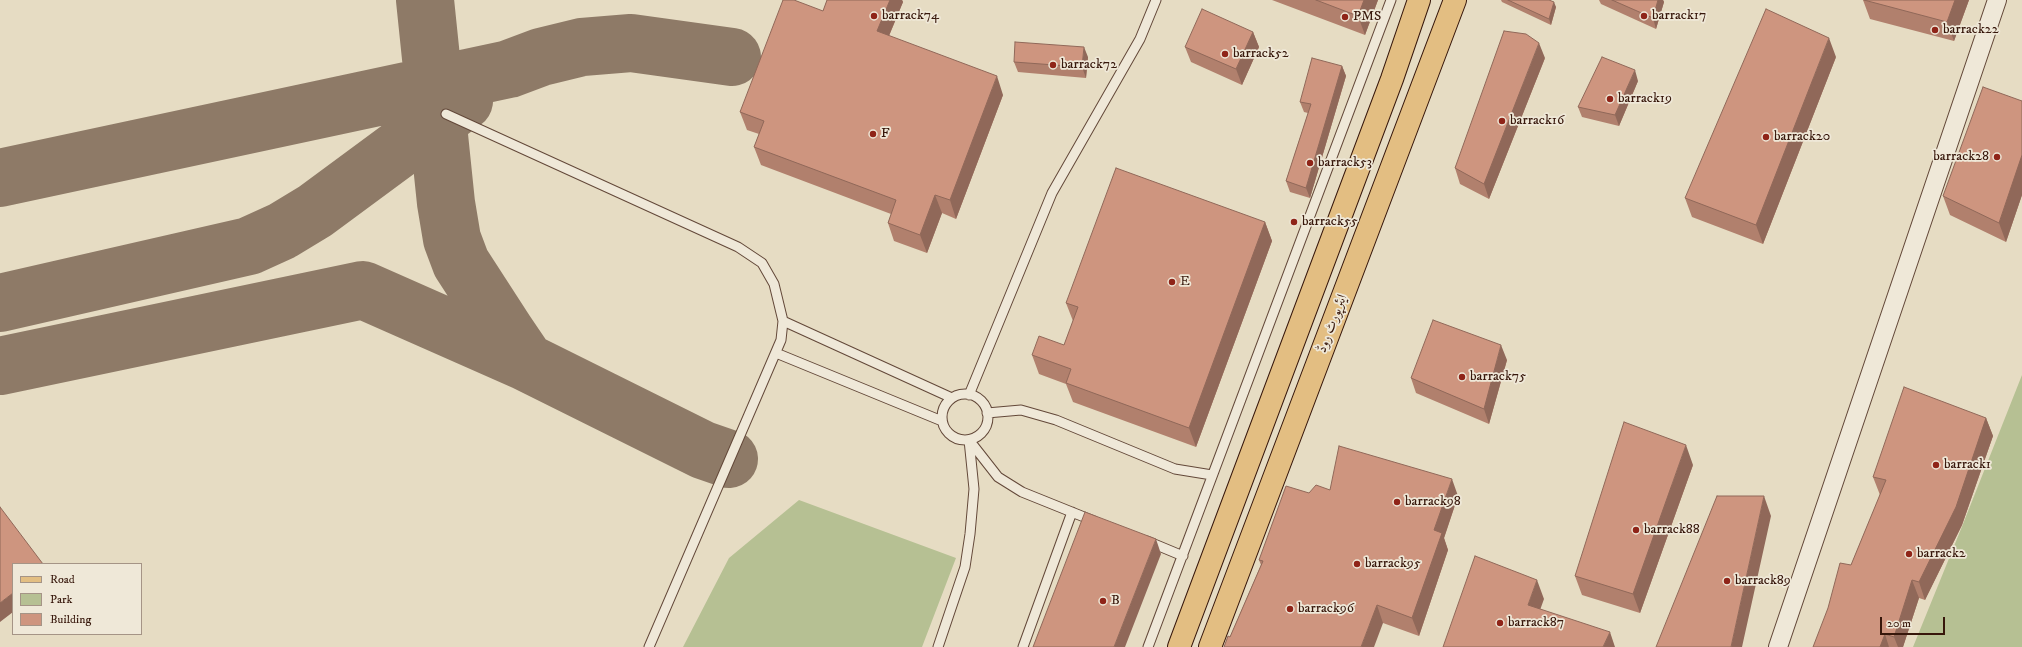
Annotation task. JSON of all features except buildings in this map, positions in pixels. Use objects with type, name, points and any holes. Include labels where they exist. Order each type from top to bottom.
[{"type":"main road","points":[[1179,647],[1392,79],[1419,0]]},
{"type":"main road","name":"ایئرپورٹ روڈ","points":[[1210,647],[1455,0]]},
{"type":"street","points":[[1778,647],[1997,0]]},
{"type":"lane","points":[[969,395],[1052,193],[1140,40],[1156,0]]},
{"type":"lane","points":[[1148,647],[1391,0]]},
{"type":"lane","points":[[446,114],[738,247],[762,262],[774,284],[783,321],[781,340],[648,647]]},
{"type":"lane","points":[[783,321],[952,398]]},
{"type":"lane","points":[[776,353],[942,422]]},
{"type":"lane","points":[[960,395],[969,395],[978,398],[984,404],[987,413],[987,422],[984,430],[977,436],[969,440],[960,440],[945,430],[942,422],[944,408],[952,398],[960,395]]},
{"type":"lane","points":[[987,413],[1021,410],[1056,420],[1175,469],[1212,475]]},
{"type":"lane","points":[[969,440],[998,477],[1022,492],[1102,524]]},
{"type":"lane","points":[[938,647],[965,567],[970,534],[974,489],[969,440]]},
{"type":"lane","points":[[1023,647],[1072,512]]},
{"type":"lane","points":[[1139,538],[1183,556]]},
{"type":"green space","points":[[2022,375],[2022,647],[1913,647],[1961,529]]},
{"type":"green space","points":[[799,500],[956,558],[922,647],[683,647],[729,558]]},
{"type":"taxiway","points":[[425,0],[446,203],[452,239],[461,263],[505,331],[526,362],[703,450],[729,459]]},
{"type":"taxiway","points":[[0,178],[509,69],[541,57],[582,47],[631,43],[732,57]]},
{"type":"taxiway","points":[[0,303],[249,246],[282,231],[315,211],[464,101]]},
{"type":"taxiway","points":[[0,366],[363,290],[526,362]]},
{"type":"place","name":"barrack74","points":[[874,16]]},
{"type":"place","name":"barrack17","points":[[1644,16]]},
{"type":"place","name":"PMS","points":[[1345,17]]},
{"type":"place","name":"barrack22","points":[[1935,30]]},
{"type":"place","name":"barrack52","points":[[1225,54]]},
{"type":"place","name":"barrack72","points":[[1053,65]]},
{"type":"place","name":"barrack19","points":[[1610,99]]},
{"type":"place","name":"barrack16","points":[[1502,121]]},
{"type":"place","name":"F","points":[[873,134]]},
{"type":"place","name":"barrack20","points":[[1766,137]]},
{"type":"place","name":"barrack28","points":[[1997,157]]},
{"type":"place","name":"barrack53","points":[[1310,163]]},
{"type":"place","name":"barrack55","points":[[1294,222]]},
{"type":"place","name":"E","points":[[1172,282]]},
{"type":"place","name":"barrack75","points":[[1462,377]]},
{"type":"place","name":"barrack1","points":[[1936,465]]},
{"type":"place","name":"barrack98","points":[[1397,502]]},
{"type":"place","name":"barrack88","points":[[1636,530]]},
{"type":"place","name":"barrack2","points":[[1909,554]]},
{"type":"place","name":"barrack95","points":[[1357,564]]},
{"type":"place","name":"barrack89","points":[[1727,581]]},
{"type":"place","name":"B","points":[[1103,601]]},
{"type":"place","name":"barrack96","points":[[1290,609]]},
{"type":"place","name":"barrack87","points":[[1500,623]]}]
